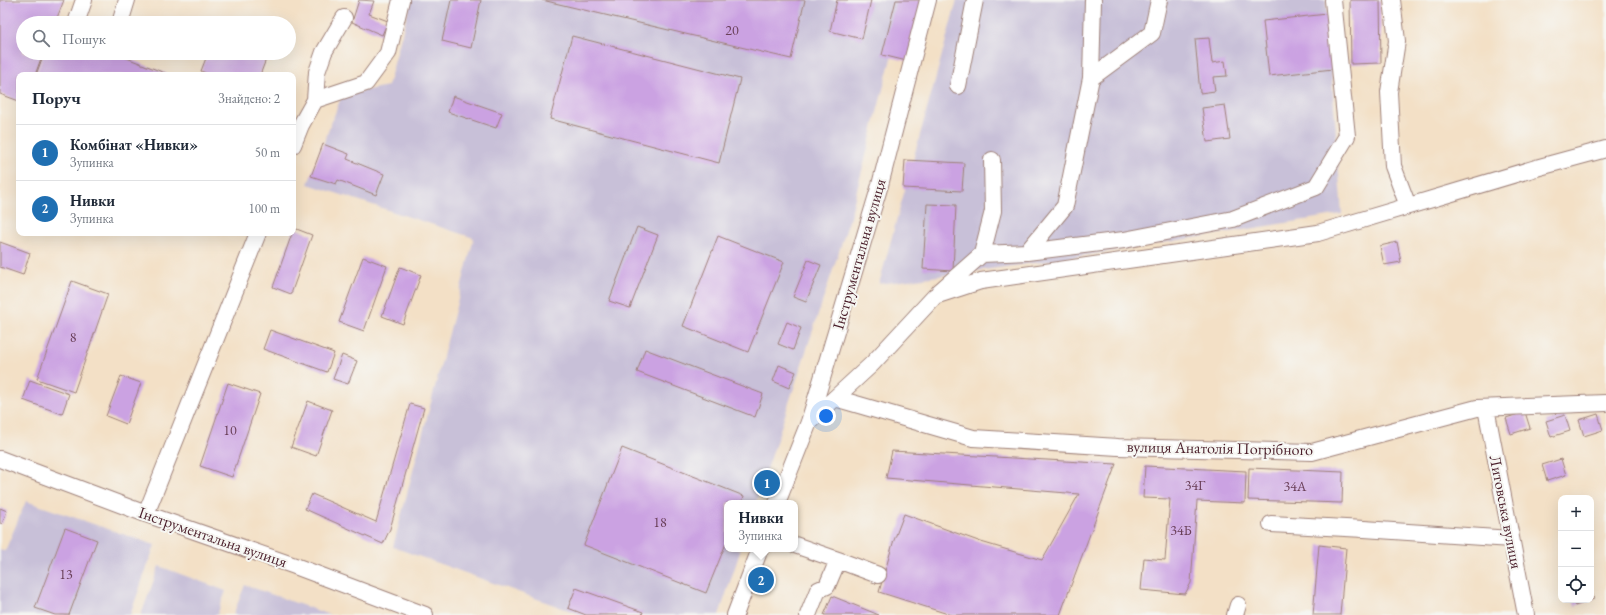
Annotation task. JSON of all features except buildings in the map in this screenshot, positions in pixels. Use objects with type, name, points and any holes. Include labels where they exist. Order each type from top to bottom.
[{"type":"street","points":[[78,16],[84,0]]},
{"type":"street","points":[[122,16],[127,0]]},
{"type":"street","points":[[315,100],[366,83],[388,53],[401,0]]},
{"type":"street","name":"Інструментальна вулиця","points":[[778,500],[809,422],[880,185],[928,0]]},
{"type":"street","points":[[958,86],[975,0]]},
{"type":"street","points":[[1027,252],[1065,206],[1091,78],[1093,0]]},
{"type":"street","points":[[1091,78],[1152,34],[1159,0]]},
{"type":"street","points":[[982,254],[1027,252],[1124,240],[1233,219],[1316,187],[1347,136],[1333,0]]},
{"type":"street","points":[[1392,0],[1397,41],[1389,92],[1393,166],[1408,206]]},
{"type":"street","points":[[296,138],[315,100],[317,72],[324,52],[344,18]]},
{"type":"street","points":[[935,296],[981,281],[1318,233],[1536,168],[1606,149]]},
{"type":"street","points":[[809,422],[872,364],[935,296],[982,254],[993,210],[992,160]]},
{"type":"street","points":[[146,514],[257,236]]},
{"type":"street","name":"вулиця Анатолія Погрібного","points":[[835,398],[973,438],[1118,447],[1312,452],[1477,408],[1606,403]]},
{"type":"street","name":"Литовська вулиця","points":[[1486,408],[1526,615]]},
{"type":"street","name":"Інструментальна вулиця","points":[[0,459],[146,514],[295,566],[425,615]]},
{"type":"street","points":[[1271,524],[1511,539]]},
{"type":"street","points":[[798,546],[878,575]]},
{"type":"street","points":[[735,615],[759,552]]},
{"type":"street","points":[[808,615],[818,590],[827,586],[838,560]]},
{"type":"shaded area","points":[[411,0],[906,0],[849,221],[757,500],[724,500],[724,552],[740,552],[719,615],[582,615],[393,547],[474,238],[308,184],[342,95],[388,86]]},
{"type":"shaded area","points":[[957,0],[1326,0],[1342,214],[1056,260],[879,284]]},
{"type":"shaded area","points":[[26,501],[155,545],[130,615],[0,615],[0,549],[5,551]]},
{"type":"shaded area","points":[[159,566],[226,591],[217,615],[141,615]]},
{"type":"shaded area","points":[[245,585],[330,615],[233,615]]},
{"type":"place","name":"Комбінат «Нивки»","points":[[767,483]]},
{"type":"place","name":"Нивки","points":[[761,580]]}]
